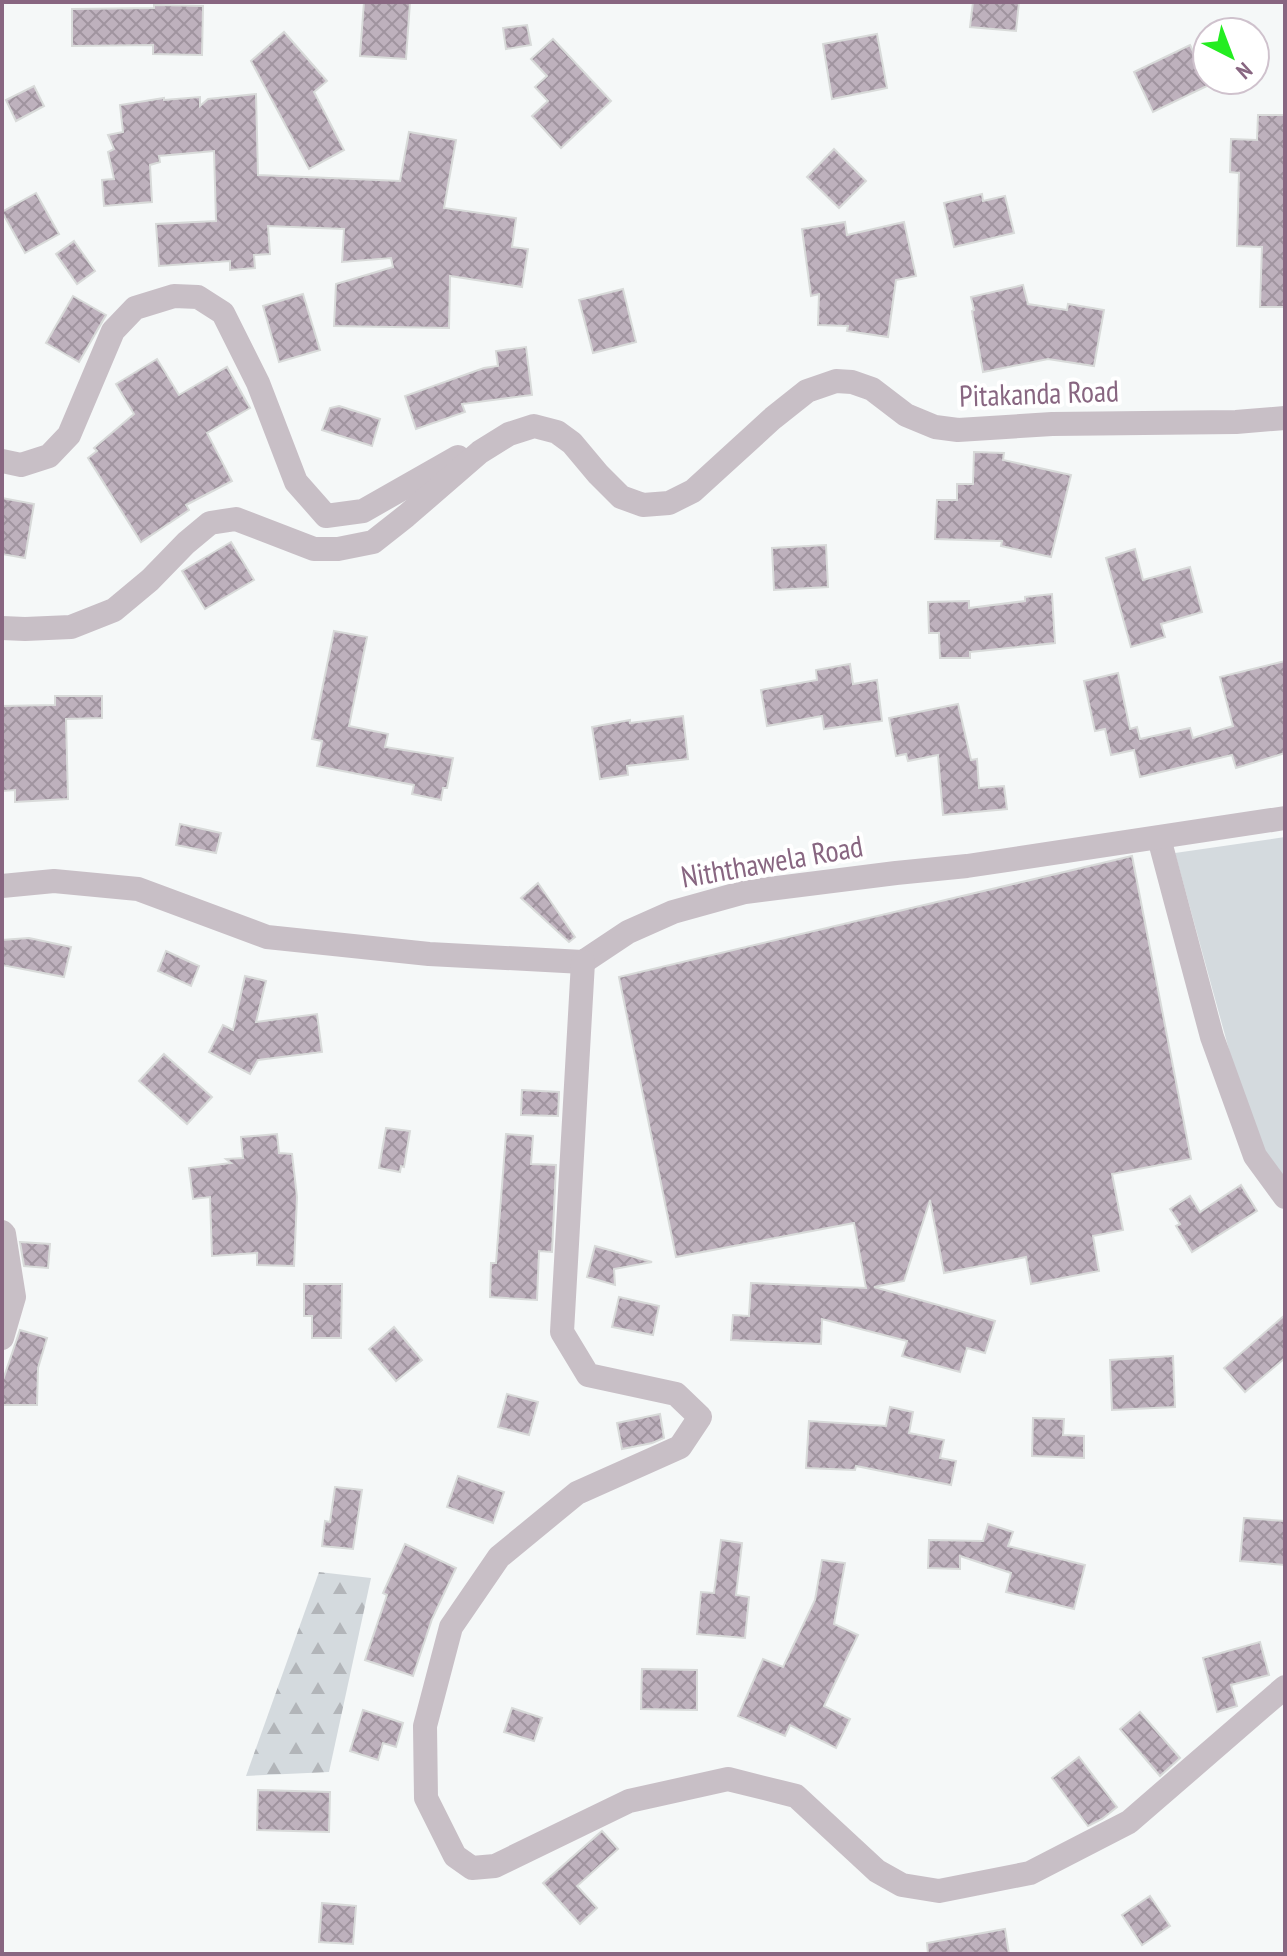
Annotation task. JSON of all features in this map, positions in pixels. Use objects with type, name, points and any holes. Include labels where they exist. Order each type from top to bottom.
[{"type":"street","points":[[2,461],[21,465],[49,456],[69,435],[113,331],[135,308],[174,296],[198,297],[223,313],[258,383],[296,482],[326,516],[363,511],[456,457],[480,452]]},
{"type":"street","name":"Pitakanda Road","points":[[2,628],[71,627],[114,610],[210,523],[236,519],[314,549],[338,549],[373,542],[480,452],[509,434],[534,426],[557,432],[572,443],[621,497],[643,505],[669,503],[693,491],[807,391],[836,381],[852,382],[872,389],[906,415],[935,427],[958,430],[1052,424],[1236,422],[1285,418]]},
{"type":"street","name":"Niththawela Road","points":[[583,962],[628,932],[673,912],[745,892],[967,866],[1285,818]]},
{"type":"street","points":[[1159,838],[1212,1037],[1255,1156],[1285,1197]]},
{"type":"street","points":[[2,886],[54,881],[138,889],[267,937],[429,954],[583,962],[562,1332],[588,1375],[676,1394],[700,1417],[680,1447],[577,1493],[499,1557],[451,1627],[425,1726],[426,1798],[455,1856],[472,1868],[495,1866],[629,1801],[728,1779],[796,1796],[877,1871],[902,1885],[939,1891],[1030,1873],[1129,1822],[1285,1687]]},
{"type":"street","points":[[2,1232],[14,1297],[2,1338]]},
{"type":"green space","points":[[1285,837],[1285,1190],[1251,1130],[1175,853]]},
{"type":"green space","points":[[319,1572],[371,1578],[329,1772],[246,1776]]},
{"type":"building","points":[[364,2],[410,2],[406,59],[360,56]]},
{"type":"building","points":[[973,2],[1019,2],[1016,31],[970,27]]},
{"type":"building","points":[[154,5],[203,6],[202,55],[153,54],[153,45],[72,46],[72,9],[154,8]]},
{"type":"building","points":[[527,25],[531,45],[506,49],[503,28]]},
{"type":"building","points":[[284,32],[327,81],[314,92],[344,150],[309,169],[251,61]]},
{"type":"building","points":[[877,34],[887,88],[832,99],[823,44]]},
{"type":"building","points":[[553,39],[611,101],[561,148],[532,116],[548,101],[535,87],[547,76],[531,59]]},
{"type":"building","points":[[1191,47],[1191,94],[1153,112],[1134,72]]},
{"type":"building","points":[[34,86],[44,106],[16,121],[6,100]]},
{"type":"building","points":[[256,94],[258,175],[400,181],[409,132],[456,140],[444,208],[516,218],[512,247],[528,249],[522,287],[450,276],[449,328],[334,326],[336,284],[393,267],[391,258],[342,262],[344,229],[268,226],[270,254],[254,255],[255,268],[230,270],[230,261],[159,266],[156,224],[216,221],[214,151],[159,156],[160,162],[150,165],[152,202],[104,206],[102,180],[114,179],[108,152],[114,149],[108,135],[123,132],[120,105],[164,98],[200,97],[200,106],[208,99]]},
{"type":"building","points":[[1258,115],[1285,115],[1285,307],[1260,307],[1262,247],[1237,246],[1239,173],[1230,172],[1231,139],[1257,140]]},
{"type":"building","points":[[834,149],[866,181],[839,208],[807,177]]},
{"type":"building","points":[[36,193],[59,234],[25,253],[2,212]]},
{"type":"building","points":[[982,194],[983,201],[1005,196],[1014,233],[954,247],[944,203]]},
{"type":"building","points":[[845,222],[847,235],[904,222],[916,276],[896,280],[888,337],[847,331],[848,326],[818,325],[819,294],[811,296],[802,229]]},
{"type":"building","points":[[74,241],[95,271],[77,284],[56,254]]},
{"type":"building","points":[[1023,285],[1028,304],[1067,310],[1068,304],[1104,310],[1094,366],[1048,359],[983,372],[971,297]]},
{"type":"building","points":[[623,289],[636,342],[593,353],[579,300]]},
{"type":"building","points":[[303,294],[320,350],[279,362],[263,306]]},
{"type":"building","points":[[73,296],[106,315],[79,362],[46,343]]},
{"type":"building","points":[[526,347],[532,395],[462,404],[465,412],[416,429],[405,396],[498,366],[496,351]]},
{"type":"building","points":[[157,359],[179,395],[227,367],[250,408],[207,433],[232,481],[186,505],[189,510],[141,542],[88,458],[97,451],[94,448],[134,414],[116,384]]},
{"type":"building","points":[[339,406],[380,419],[372,446],[322,430],[330,408]]},
{"type":"building","points":[[974,452],[1004,453],[1003,460],[1071,475],[1051,557],[1001,546],[1002,541],[935,539],[937,500],[957,500],[957,484],[973,484]]},
{"type":"building","points":[[2,498],[34,504],[25,558],[2,554]]},
{"type":"building","points":[[231,542],[254,580],[205,609],[182,571]]},
{"type":"building","points":[[826,545],[828,587],[774,590],[772,548]]},
{"type":"building","points":[[1135,549],[1143,580],[1190,567],[1202,612],[1161,624],[1165,637],[1131,647],[1106,558]]},
{"type":"building","points":[[1052,594],[1055,643],[970,652],[970,658],[940,658],[939,633],[929,633],[928,602],[969,601],[969,608],[1025,601],[1025,597]]},
{"type":"building","points":[[334,631],[367,637],[349,726],[388,734],[385,747],[453,758],[447,788],[443,788],[441,800],[412,794],[414,785],[317,766],[322,741],[312,739]]},
{"type":"building","points":[[1285,661],[1285,753],[1236,768],[1232,755],[1140,777],[1134,750],[1111,755],[1105,729],[1095,731],[1084,681],[1118,673],[1130,729],[1137,727],[1140,739],[1190,728],[1193,738],[1233,726],[1220,677]]},
{"type":"building","points":[[850,664],[853,684],[877,680],[882,721],[824,729],[822,716],[767,726],[761,690],[817,680],[816,670]]},
{"type":"building","points":[[55,696],[102,696],[102,718],[66,719],[68,799],[15,802],[15,790],[2,791],[2,706],[55,705]]},
{"type":"building","points":[[958,704],[971,760],[977,759],[979,788],[1004,786],[1007,809],[943,815],[938,755],[908,761],[906,754],[896,756],[889,718]]},
{"type":"building","points":[[683,716],[688,759],[627,766],[628,775],[600,779],[592,727]]},
{"type":"building","points":[[180,824],[221,833],[216,853],[176,845]]},
{"type":"building","points":[[1132,856],[1191,1159],[1112,1174],[1123,1230],[1093,1236],[1099,1271],[1031,1284],[1026,1257],[944,1273],[930,1200],[904,1281],[874,1287],[995,1321],[985,1353],[967,1348],[960,1372],[902,1356],[907,1341],[822,1319],[821,1344],[731,1340],[733,1315],[749,1316],[751,1283],[866,1288],[854,1223],[676,1257],[619,977]]},
{"type":"building","points":[[538,883],[575,937],[569,942],[521,898]]},
{"type":"building","points":[[29,938],[71,947],[64,977],[2,965],[2,940]]},
{"type":"building","points":[[166,951],[199,966],[191,986],[158,971]]},
{"type":"building","points":[[245,976],[266,981],[256,1022],[317,1014],[322,1052],[258,1060],[250,1074],[209,1052],[223,1025],[233,1030]]},
{"type":"building","points":[[164,1054],[212,1097],[187,1124],[139,1081]]},
{"type":"building","points":[[522,1090],[559,1092],[558,1116],[521,1115]]},
{"type":"building","points":[[386,1128],[410,1131],[404,1167],[401,1166],[400,1172],[379,1168]]},
{"type":"building","points":[[277,1134],[279,1153],[292,1154],[297,1197],[294,1266],[257,1265],[257,1253],[212,1256],[210,1197],[193,1199],[189,1168],[231,1163],[226,1159],[243,1158],[241,1137]]},
{"type":"building","points":[[506,1134],[533,1136],[531,1164],[556,1165],[552,1252],[539,1251],[537,1300],[490,1297],[491,1263],[496,1263]]},
{"type":"building","points":[[1241,1185],[1257,1211],[1192,1252],[1176,1226],[1180,1224],[1170,1209],[1190,1196],[1200,1212]]},
{"type":"building","points":[[20,1242],[50,1244],[48,1268],[24,1266]]},
{"type":"building","points":[[595,1246],[652,1262],[614,1269],[615,1285],[587,1277]]},
{"type":"building","points":[[304,1284],[342,1284],[341,1338],[312,1338],[312,1316],[304,1316]]},
{"type":"building","points":[[619,1297],[659,1306],[653,1335],[612,1327]]},
{"type":"building","points":[[1285,1315],[1285,1358],[1245,1392],[1224,1368]]},
{"type":"building","points":[[394,1327],[422,1360],[396,1381],[369,1349]]},
{"type":"building","points":[[20,1330],[47,1338],[38,1368],[37,1405],[3,1405],[3,1380]]},
{"type":"building","points":[[1173,1356],[1175,1407],[1112,1410],[1110,1360]]},
{"type":"building","points":[[507,1394],[538,1402],[529,1435],[498,1427]]},
{"type":"building","points":[[890,1407],[913,1412],[909,1433],[944,1440],[940,1458],[956,1461],[951,1485],[856,1466],[855,1470],[806,1468],[809,1421],[886,1426]]},
{"type":"building","points":[[660,1414],[664,1438],[622,1449],[617,1423]]},
{"type":"building","points":[[1033,1418],[1064,1419],[1063,1435],[1084,1436],[1084,1458],[1032,1456]]},
{"type":"building","points":[[458,1476],[504,1492],[493,1523],[447,1507]]},
{"type":"building","points":[[335,1487],[362,1490],[353,1549],[322,1546],[325,1521],[330,1522]]},
{"type":"building","points":[[1244,1518],[1285,1521],[1285,1565],[1240,1561]]},
{"type":"building","points":[[988,1524],[1013,1532],[1008,1546],[1085,1565],[1074,1609],[1006,1592],[1011,1573],[960,1556],[960,1569],[928,1568],[929,1540],[983,1541]]},
{"type":"building","points":[[721,1540],[742,1543],[736,1595],[749,1597],[745,1638],[697,1634],[701,1592],[714,1593]]},
{"type":"building","points":[[405,1544],[456,1568],[432,1619],[413,1676],[365,1660],[387,1595],[383,1593]]},
{"type":"building","points":[[822,1560],[845,1563],[834,1624],[858,1635],[824,1706],[850,1719],[836,1748],[790,1725],[785,1736],[738,1716],[763,1659],[783,1667],[815,1600]]},
{"type":"building","points":[[1260,1642],[1269,1675],[1231,1685],[1237,1706],[1217,1712],[1203,1658]]},
{"type":"building","points":[[642,1669],[697,1670],[697,1710],[641,1709]]},
{"type":"building","points":[[512,1708],[542,1718],[534,1741],[504,1732]]},
{"type":"building","points":[[363,1710],[403,1723],[396,1747],[383,1743],[378,1760],[350,1751]]},
{"type":"building","points":[[1140,1712],[1180,1758],[1160,1776],[1120,1729]]},
{"type":"building","points":[[1079,1757],[1117,1807],[1088,1826],[1052,1778]]},
{"type":"building","points":[[258,1790],[330,1792],[329,1832],[257,1830]]},
{"type":"building","points":[[602,1831],[618,1849],[577,1886],[597,1908],[580,1924],[543,1883]]},
{"type":"building","points":[[1150,1896],[1170,1926],[1142,1945],[1122,1915]]},
{"type":"building","points":[[322,1903],[356,1906],[353,1944],[319,1942]]},
{"type":"building","points":[[1005,1929],[1009,1954],[928,1954],[927,1943]]}]
